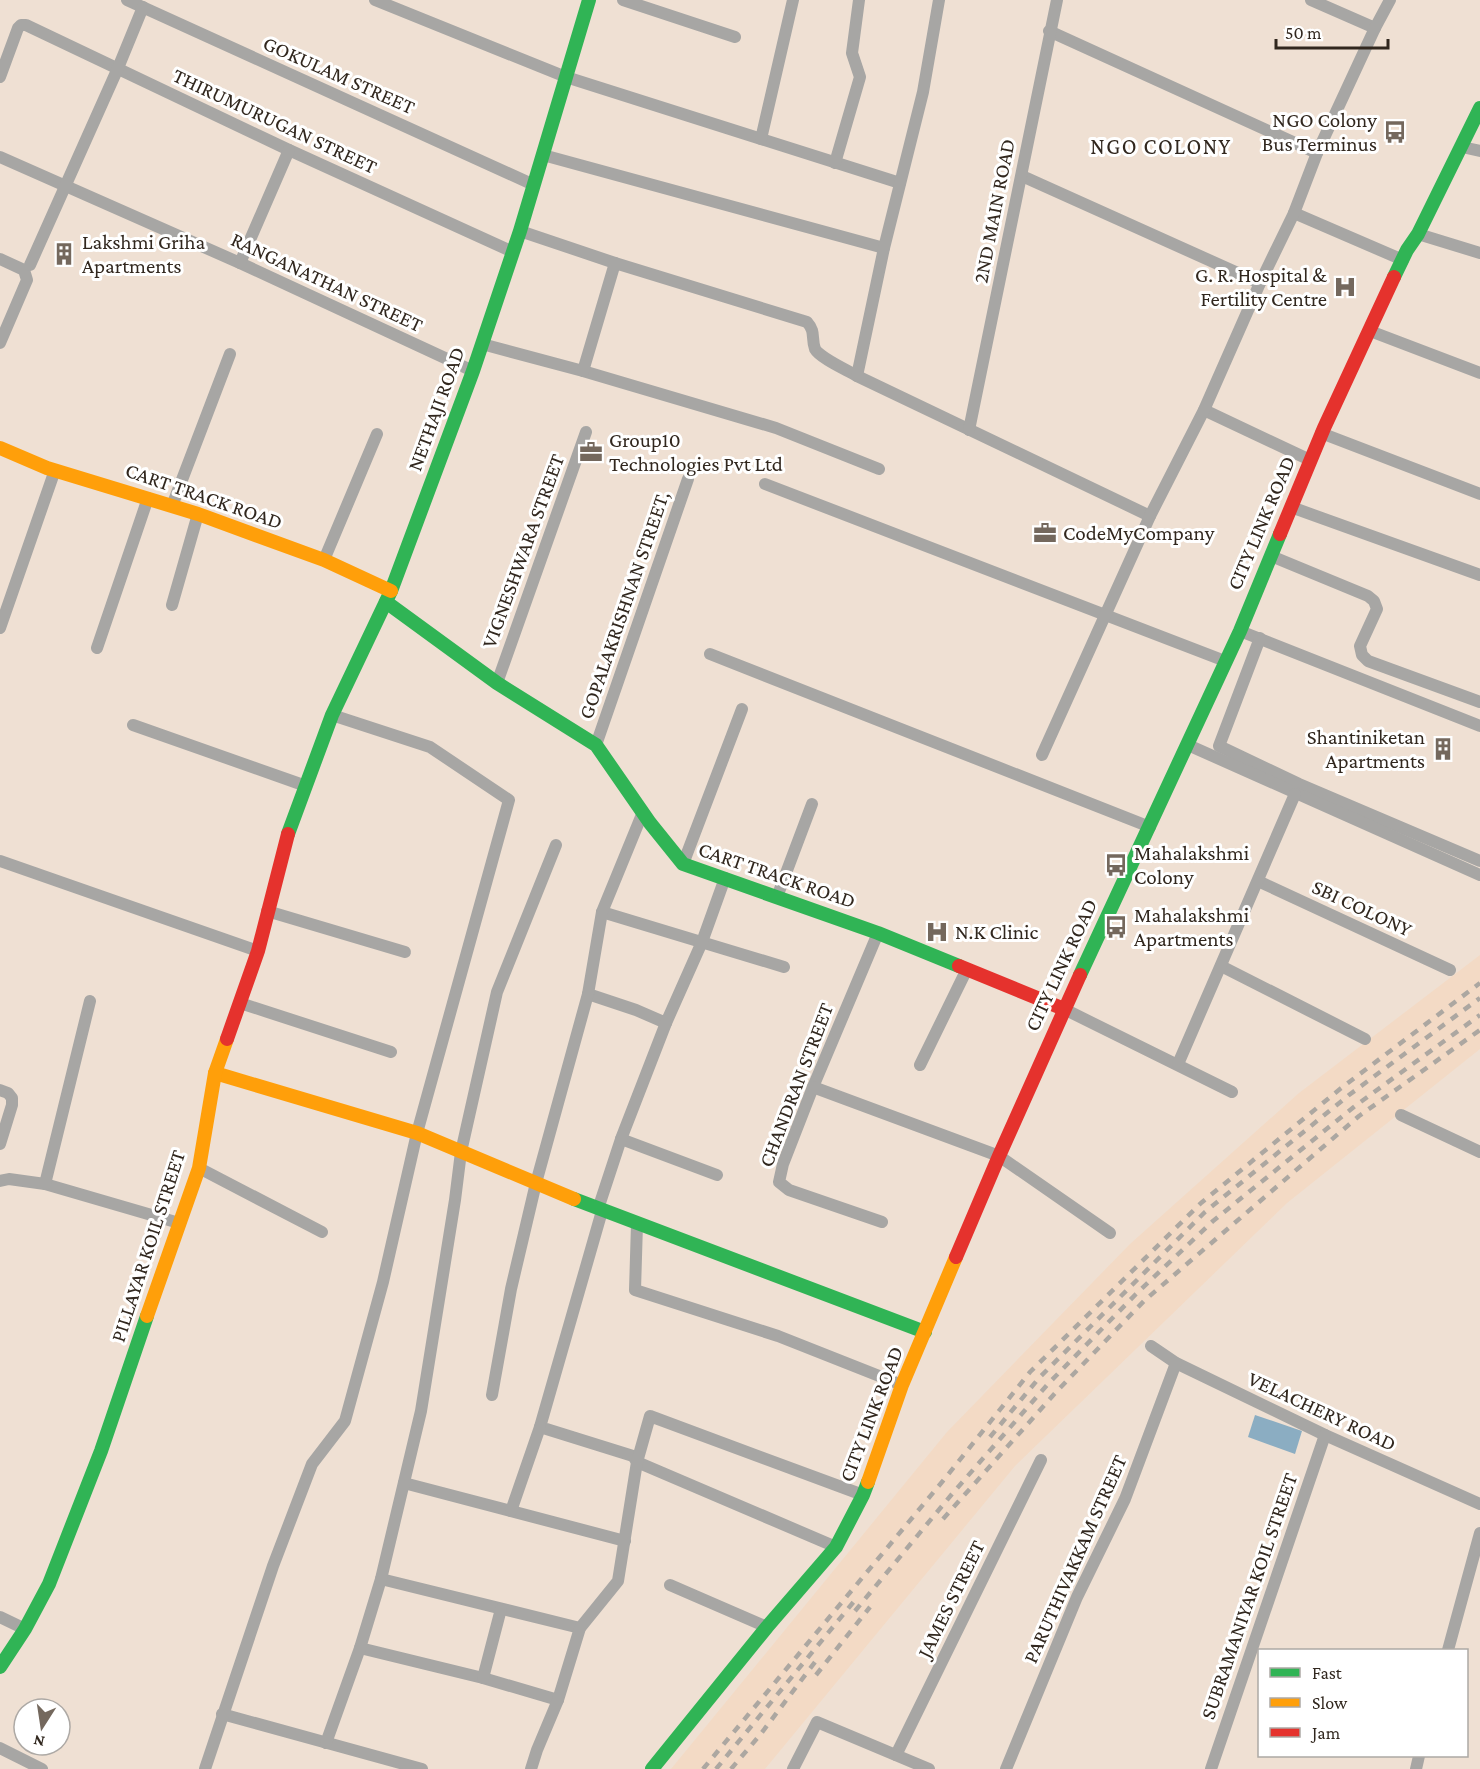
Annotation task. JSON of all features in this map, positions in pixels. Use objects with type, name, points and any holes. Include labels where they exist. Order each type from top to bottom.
[{"type":"street","name":"GOKULAM STREET","points":[[127,0],[534,185]]},
{"type":"street","points":[[375,0],[566,77],[900,183]]},
{"type":"street","name":"NETHAJI ROAD","points":[[292,821],[332,715],[388,596],[473,371],[520,231],[589,0]]},
{"type":"street","points":[[623,0],[735,37]]},
{"type":"street","points":[[761,139],[792,0]]},
{"type":"street","points":[[835,163],[860,77],[852,52],[860,0]]},
{"type":"street","points":[[856,376],[884,248],[923,92],[939,0]]},
{"type":"street","name":"2ND MAIN ROAD","points":[[969,430],[1057,0]]},
{"type":"street","points":[[1311,0],[1375,28]]},
{"type":"street","points":[[1042,755],[1150,516],[1204,410],[1260,283],[1294,213],[1317,153],[1390,0]]},
{"type":"street","points":[[30,265],[143,8]]},
{"type":"street","name":"THIRUMURUGAN STREET","points":[[0,77],[18,28],[26,25],[289,150],[513,252]]},
{"type":"street","points":[[1049,31],[1317,153]]},
{"type":"street","name":"CITY LINK ROAD","points":[[652,1769],[836,1546],[863,1495],[902,1385],[1064,1009],[1240,631],[1321,433],[1403,260],[1480,108]]},
{"type":"street","points":[[1462,147],[1480,151]]},
{"type":"street","points":[[240,263],[289,150]]},
{"type":"street","points":[[543,155],[884,248]]},
{"type":"street","name":"RANGANATHAN STREET","points":[[0,157],[240,263],[473,371]]},
{"type":"street","points":[[1022,176],[1260,283]]},
{"type":"street","points":[[1294,213],[1403,260]]},
{"type":"street","points":[[520,231],[807,322],[812,328],[815,349],[820,355],[856,376],[1150,516]]},
{"type":"street","points":[[1418,234],[1480,253]]},
{"type":"street","points":[[0,259],[24,270],[27,280],[0,343]]},
{"type":"street","points":[[583,371],[615,263]]},
{"type":"street","points":[[1370,331],[1480,373]]},
{"type":"street","points":[[482,344],[776,428],[879,469]]},
{"type":"street","points":[[172,506],[230,354]]},
{"type":"street","points":[[1204,410],[1310,460]]},
{"type":"street","name":"VIGNESHWARA STREET","points":[[497,682],[586,432]]},
{"type":"street","points":[[1321,433],[1480,494]]},
{"type":"street","points":[[324,561],[377,434]]},
{"type":"street","name":"CART TRACK ROAD","points":[[0,448],[55,470],[198,514],[348,570],[388,596],[497,682],[596,745],[683,864],[878,933],[1064,1009]]},
{"type":"street","points":[[0,628],[55,470]]},
{"type":"street","name":"GOPALAKRISHNAN STREET,","points":[[596,745],[688,479]]},
{"type":"street","points":[[765,484],[1225,661]]},
{"type":"street","points":[[97,648],[148,498]]},
{"type":"street","points":[[1291,507],[1480,575]]},
{"type":"street","points":[[172,605],[198,514]]},
{"type":"street","points":[[1270,556],[1368,596],[1374,601],[1377,609],[1360,646],[1362,655],[1368,661],[1480,702]]},
{"type":"street","points":[[1240,631],[1480,726]]},
{"type":"street","points":[[1260,638],[1219,746],[1299,784],[1480,861]]},
{"type":"street","points":[[710,654],[1150,827]]},
{"type":"street","points":[[683,864],[742,709]]},
{"type":"street","points":[[205,1769],[273,1566],[312,1464],[345,1421],[383,1282],[417,1133],[509,801],[430,747],[332,715]]},
{"type":"street","points":[[133,725],[306,786]]},
{"type":"street","points":[[1188,745],[1480,875]]},
{"type":"street","points":[[1178,1064],[1295,794]]},
{"type":"street","points":[[777,897],[812,804]]},
{"type":"street","points":[[492,1395],[512,1289],[536,1182],[588,994],[602,912],[643,812]]},
{"type":"street","name":"PILLAYAR KOIL STREET","points":[[0,1667],[25,1629],[49,1584],[101,1451],[199,1168],[215,1073],[258,951],[292,821]]},
{"type":"street","points":[[326,1743],[360,1648],[381,1579],[421,1411],[461,1152],[497,992],[556,845]]},
{"type":"street","points":[[0,861],[258,951]]},
{"type":"street","points":[[512,1511],[540,1427],[621,1138],[666,1023],[702,942],[725,878]]},
{"type":"street","name":"SBI COLONY","points":[[1258,881],[1450,970]]},
{"type":"street","points":[[267,911],[405,952]]},
{"type":"street","points":[[602,912],[784,967]]},
{"type":"street","name":"CHANDRAN STREET","points":[[878,933],[813,1087],[783,1164],[779,1182],[789,1190],[882,1222]]},
{"type":"street","points":[[1221,966],[1365,1039]]},
{"type":"street","points":[[920,1065],[967,969]]},
{"type":"street","points":[[588,994],[666,1023]]},
{"type":"street","points":[[45,1184],[90,1001]]},
{"type":"street","points":[[240,1003],[391,1052]]},
{"type":"street","points":[[1064,1009],[1232,1092]]},
{"type":"street","points":[[215,1073],[417,1133],[600,1210],[925,1332]]},
{"type":"street","points":[[813,1087],[999,1156],[1110,1233]]},
{"type":"street","points":[[0,1090],[8,1093],[12,1098],[0,1144]]},
{"type":"street","points":[[1401,1115],[1480,1152]]},
{"type":"street","points":[[621,1138],[717,1175]]},
{"type":"street","points":[[199,1168],[322,1232]]},
{"type":"street","points":[[0,1181],[9,1179],[45,1184],[179,1224]]},
{"type":"street","points":[[637,1224],[635,1290],[778,1336],[902,1385]]},
{"type":"street","name":"VELACHERY ROAD","points":[[1151,1346],[1176,1363],[1325,1435],[1480,1504]]},
{"type":"street","name":"PARUTHIVAKKAM STREET","points":[[1006,1769],[1077,1597],[1125,1500],[1176,1363]]},
{"type":"street","points":[[531,1769],[558,1700],[580,1628],[618,1581],[637,1462],[650,1416],[863,1495]]},
{"type":"street","points":[[540,1427],[633,1456],[637,1462],[836,1546]]},
{"type":"street","name":"SUBRAMANIYAR KOIL STREET","points":[[1211,1769],[1325,1435]]},
{"type":"street","name":"JAMES STREET","points":[[896,1755],[1041,1460]]},
{"type":"street","points":[[404,1483],[625,1541]]},
{"type":"street","points":[[1448,1649],[1480,1533]]},
{"type":"street","points":[[381,1579],[580,1628]]},
{"type":"street","points":[[670,1585],[767,1628]]},
{"type":"street","points":[[483,1678],[501,1609]]},
{"type":"street","points":[[0,1617],[25,1629]]},
{"type":"street","points":[[360,1648],[483,1678],[558,1700]]},
{"type":"street","points":[[222,1714],[422,1769]]},
{"type":"street","points":[[793,1769],[817,1722],[929,1769]]},
{"type":"street","points":[[0,1748],[42,1769]]},
{"type":"shaded area","points":[[1480,955],[1480,1049],[1287,1203],[1015,1466],[765,1769],[671,1769],[947,1432],[1130,1244],[1299,1093]]},
{"type":"water","points":[[1255,1415],[1302,1431],[1295,1454],[1248,1437]]},
{"type":"railway","points":[[703,1769],[942,1482],[1030,1372],[1201,1203],[1340,1089],[1480,983]]},
{"type":"railway","points":[[990,1437],[1039,1378],[1205,1212],[1349,1095],[1480,998]]},
{"type":"railway","points":[[855,1611],[952,1494],[1047,1385],[1136,1294],[1213,1221],[1355,1106],[1480,1015]]},
{"type":"railway","points":[[943,1519],[1057,1391],[1145,1300],[1359,1116],[1480,1030]]},
{"type":"railway","points":[[716,1769],[856,1599]]},
{"type":"railway","points":[[816,1675],[870,1607]]},
{"type":"railway","points":[[731,1769],[760,1735],[818,1658]]},
{"type":"traffic: fast","points":[[288,834],[332,715],[391,591],[473,371],[520,231],[589,0]]},
{"type":"traffic: fast","points":[[1394,277],[1407,250],[1418,234],[1480,108]]},
{"type":"traffic: fast","points":[[1080,975],[1240,631],[1280,534]]},
{"type":"traffic: fast","points":[[386,602],[497,683],[596,745],[650,823],[683,864],[878,933],[959,966]]},
{"type":"traffic: fast","points":[[574,1199],[925,1332]]},
{"type":"traffic: fast","points":[[0,1667],[25,1629],[49,1584],[101,1451],[147,1316]]},
{"type":"traffic: fast","points":[[652,1769],[767,1627],[836,1547],[868,1482]]},
{"type":"traffic: slow","points":[[0,448],[47,468],[198,514],[324,560],[391,591]]},
{"type":"traffic: slow","points":[[147,1316],[199,1168],[215,1073],[227,1039]]},
{"type":"traffic: slow","points":[[215,1073],[417,1133],[574,1199]]},
{"type":"traffic: slow","points":[[868,1482],[902,1385],[956,1257]]},
{"type":"traffic: jam","points":[[1280,534],[1324,428],[1394,277]]},
{"type":"traffic: jam","points":[[227,1039],[258,951],[288,834]]},
{"type":"traffic: jam","points":[[959,966],[1064,1009]]},
{"type":"traffic: jam","points":[[956,1257],[1080,975]]},
{"type":"place","name":"NGO Colony Bus Terminus","points":[[1395,132]]},
{"type":"place","name":"Lakshmi Griha Apartments","points":[[64,254]]},
{"type":"place","name":"G. R. Hospital & Fertility Centre","points":[[1345,287]]},
{"type":"place","name":"Group10 Technologies Pvt Ltd","points":[[591,452]]},
{"type":"place","name":"CodeMyCompany","points":[[1045,533]]},
{"type":"place","name":"Shantiniketan Apartments","points":[[1443,749]]},
{"type":"place","name":"Mahalakshmi Colony","points":[[1116,865]]},
{"type":"place","name":"Mahalakshmi Apartments","points":[[1116,927]]},
{"type":"place","name":"N.K Clinic","points":[[937,932]]},
{"type":"district","name":"NGO COLONY","points":[[1161,146]]}]
